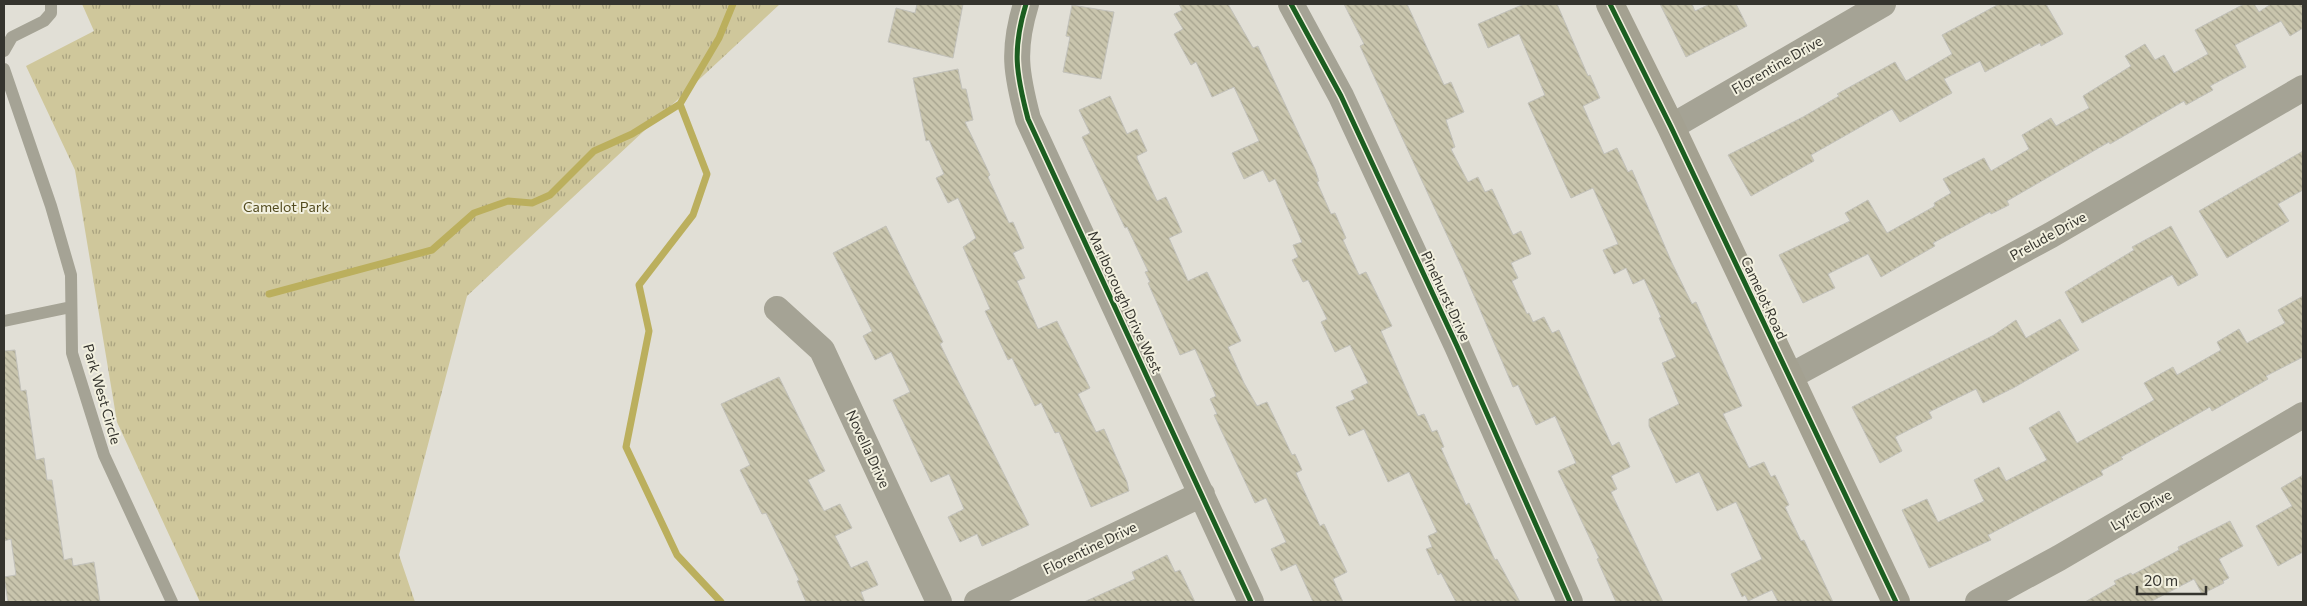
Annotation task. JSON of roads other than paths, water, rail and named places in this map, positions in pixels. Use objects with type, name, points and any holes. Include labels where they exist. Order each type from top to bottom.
[{"type":"street","name":"Marlborough Drive West","points":[[1026,4],[1018,30],[1016,58],[1019,83],[1028,119],[1251,602]]},
{"type":"street","name":"Pinehurst Drive","points":[[1291,4],[1340,96],[1457,346],[1570,602]]},
{"type":"street","name":"Camelot Road","points":[[1610,4],[1671,127],[1896,602]]},
{"type":"street","name":"Florentine Drive","points":[[1671,127],[1883,4]]},
{"type":"street","name":"Prelude Drive","points":[[1789,377],[2051,235],[2303,88]]},
{"type":"street","name":"Novella Drive","points":[[777,309],[822,350],[939,602]]},
{"type":"street","name":"Lyric Drive","points":[[1978,602],[2059,558],[2303,415]]},
{"type":"street","name":"Florentine Drive","points":[[978,602],[1202,494]]},
{"type":"lane","points":[[4,51],[12,37],[44,21],[51,13],[51,4]]},
{"type":"lane","name":"Park West Circle","points":[[4,69],[51,206],[71,275],[72,353],[104,455],[172,602]]},
{"type":"lane","points":[[4,321],[71,307]]},
{"type":"waterway","points":[[721,602],[677,555],[626,447],[649,331],[639,285],[693,215],[707,174],[680,104],[719,38],[733,4]]},
{"type":"waterway","points":[[269,294],[432,250],[474,213],[508,201],[532,203],[550,195],[594,151],[632,134],[680,104]]},
{"type":"park label","name":"Camelot Park","points":[[286,207]]}]
